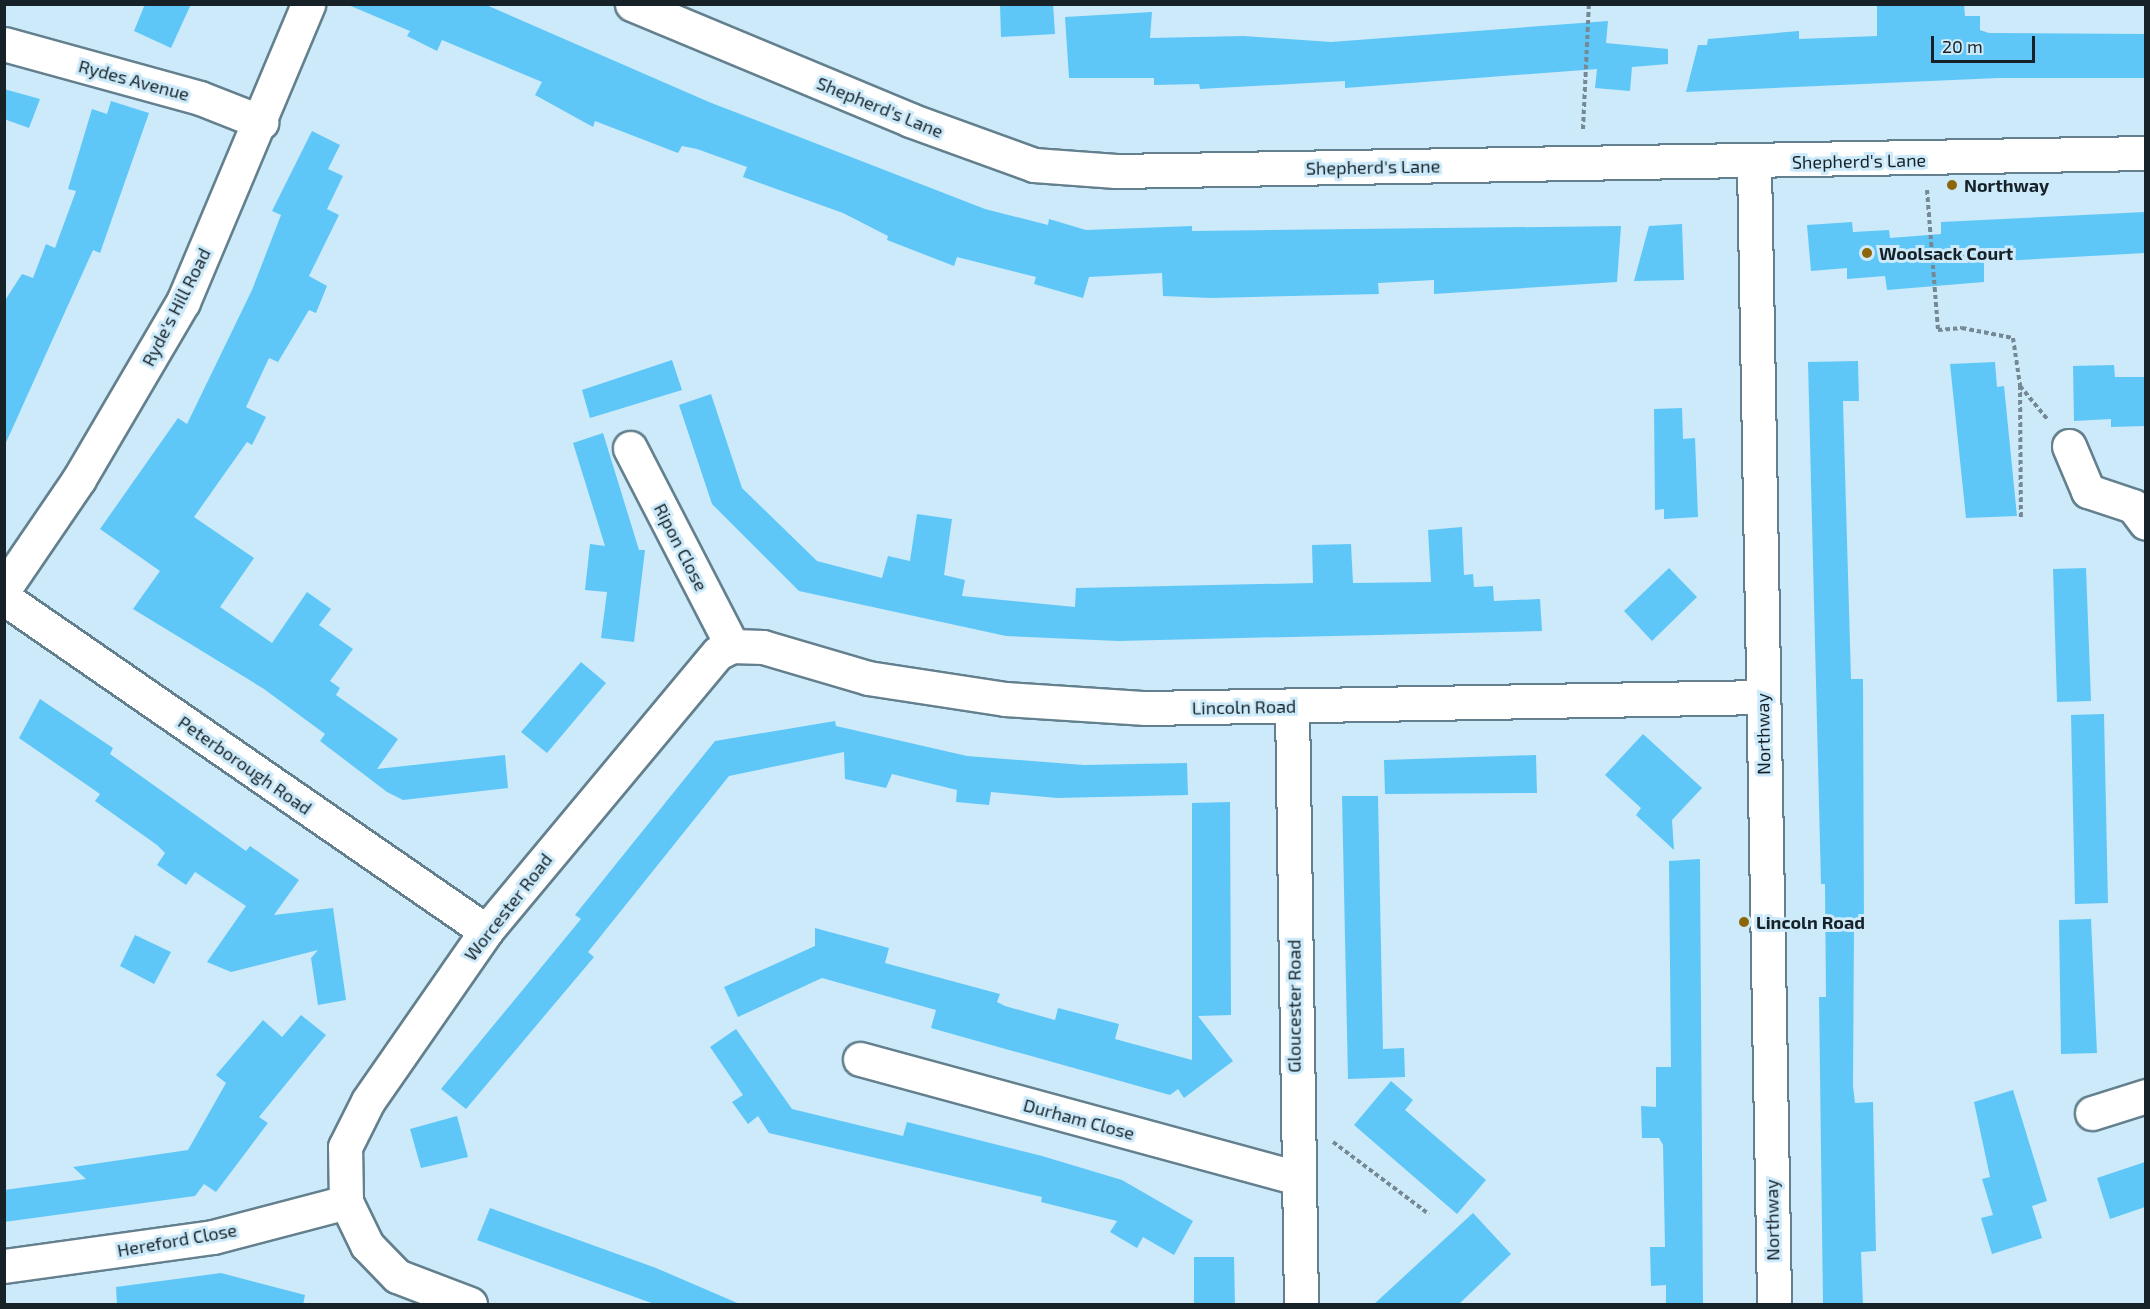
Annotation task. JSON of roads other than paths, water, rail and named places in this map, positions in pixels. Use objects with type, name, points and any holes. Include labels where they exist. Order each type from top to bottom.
[{"type":"street","name":"Ryde's Hill Road","points":[[4,589],[152,359],[183,302],[261,122],[308,4]]},
{"type":"street","name":"Shepherd's Lane","points":[[632,4],[910,120],[1034,165],[1116,171],[1754,164],[2145,153]]},
{"type":"street","name":"Rydes Avenue","points":[[4,44],[200,98],[261,122]]},
{"type":"street","name":"Northway","points":[[1754,164],[1774,1305]]},
{"type":"street","points":[[2069,446],[2088,491],[2133,506],[2145,524]]},
{"type":"street","name":"Ripon Close","points":[[630,448],[732,646]]},
{"type":"street","name":"Peterborough Road","points":[[4,598],[486,931]]},
{"type":"street","name":"Lincoln Road","points":[[732,646],[764,647],[868,678],[1005,699],[1146,708],[1762,698]]},
{"type":"street","name":"Worcester Road","points":[[346,1202],[345,1148],[355,1122],[486,931],[701,670],[732,646]]},
{"type":"street","name":"Gloucester Road","points":[[1292,706],[1294,1113],[1301,1305]]},
{"type":"street","name":"Durham Close","points":[[860,1059],[1298,1178]]},
{"type":"street","points":[[2092,1113],[2145,1096]]},
{"type":"street","points":[[346,1202],[367,1245],[397,1276],[470,1305]]},
{"type":"street","name":"Hereford Close","points":[[4,1266],[213,1237],[346,1202]]},
{"type":"place","name":"Northway","points":[[1952,185]]},
{"type":"place","name":"Woolsack Court","points":[[1867,253]]},
{"type":"place","name":"Lincoln Road","points":[[1744,922]]}]
